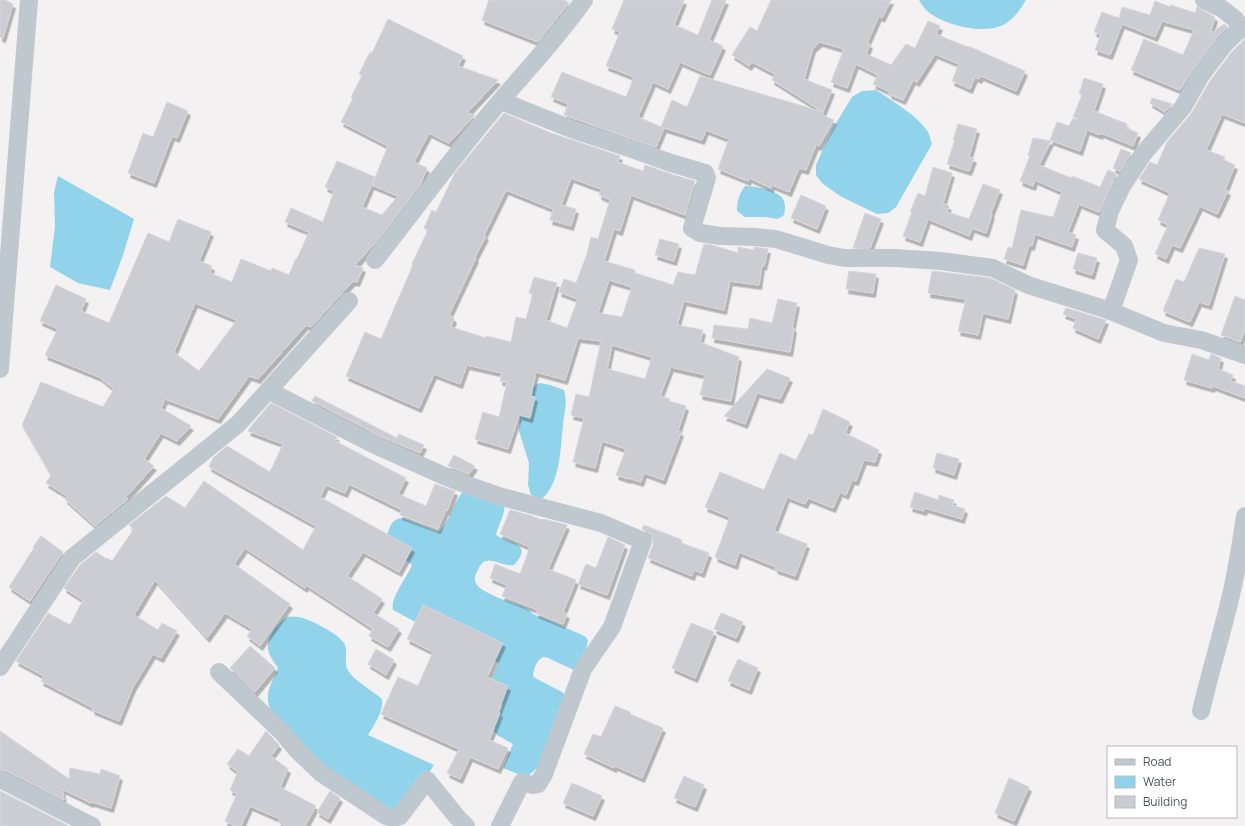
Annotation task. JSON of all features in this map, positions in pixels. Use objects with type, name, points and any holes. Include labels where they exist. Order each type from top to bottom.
[{"type":"street","points":[[0,369],[30,0]]},
{"type":"street","points":[[375,260],[454,158],[545,50],[584,0]]},
{"type":"street","points":[[1111,311],[1129,260],[1124,246],[1105,230],[1110,211],[1122,186],[1144,154],[1183,107],[1201,75],[1223,46],[1243,28],[1235,19],[1221,8],[1204,0]]},
{"type":"street","points":[[501,101],[574,130],[705,174],[707,178],[692,228],[700,233],[721,236],[755,236],[776,239],[828,255],[845,258],[895,258],[947,262],[993,268],[1028,285],[1111,311],[1164,333],[1201,340],[1245,355]]},
{"type":"street","points":[[0,667],[72,558],[238,424],[349,301]]},
{"type":"street","points":[[277,395],[375,445],[438,474],[502,496],[601,524],[643,541],[612,627],[583,669],[544,774],[538,784],[532,785],[522,782],[500,826]]},
{"type":"street","points":[[1201,711],[1232,593],[1245,516]]},
{"type":"street","points":[[219,672],[282,732],[297,750],[321,773],[386,816],[394,818],[400,816],[427,780],[466,826]]},
{"type":"street","points":[[0,779],[92,826]]},
{"type":"water","points":[[919,0],[1026,0],[1016,14],[1007,23],[995,28],[974,29],[942,20],[926,10]]},
{"type":"water","points":[[876,90],[918,120],[928,132],[932,144],[896,207],[888,213],[877,214],[840,196],[822,183],[816,175],[816,165],[824,147],[852,97],[862,91]]},
{"type":"water","points":[[58,176],[134,219],[110,290],[78,283],[50,267],[55,226],[54,192]]},
{"type":"water","points":[[745,186],[766,189],[776,193],[785,203],[784,215],[778,219],[765,217],[745,217],[737,211],[737,204],[741,192]]},
{"type":"water","points":[[540,383],[564,390],[566,400],[560,455],[556,474],[548,492],[542,499],[531,495],[528,485],[529,463],[519,431],[520,414],[528,389]]},
{"type":"water","points":[[463,492],[504,504],[503,516],[496,535],[518,545],[522,552],[520,558],[514,565],[507,565],[494,561],[485,561],[482,563],[475,576],[475,581],[481,589],[523,607],[533,614],[580,634],[586,637],[588,641],[585,653],[574,670],[543,657],[536,665],[533,676],[565,695],[543,759],[535,770],[529,775],[523,776],[503,768],[513,744],[497,735],[494,731],[503,705],[483,696],[499,663],[447,639],[393,610],[396,594],[412,565],[404,559],[387,535],[390,526],[394,521],[402,518],[438,532],[446,523],[456,501]]},
{"type":"water","points":[[287,617],[303,618],[328,630],[343,641],[346,648],[346,666],[349,672],[356,680],[382,699],[382,708],[368,735],[434,765],[398,813],[323,769],[272,712],[269,706],[268,695],[278,668],[270,655],[268,643],[275,628]]},
{"type":"building","points":[[0,0],[5,0],[13,4],[3,38],[0,37]]},
{"type":"building","points":[[489,0],[564,0],[569,3],[538,42],[482,20]]},
{"type":"building","points":[[624,0],[684,0],[674,25],[698,35],[712,0],[726,0],[709,40],[723,46],[710,75],[680,62],[668,89],[653,82],[638,117],[664,128],[656,147],[564,115],[568,104],[551,97],[562,72],[626,97],[634,77],[606,66],[620,32],[612,29]]},
{"type":"building","points":[[771,0],[891,0],[882,18],[879,16],[867,43],[870,44],[866,54],[891,65],[906,44],[915,48],[928,21],[940,26],[936,34],[967,47],[968,46],[1025,71],[1016,91],[981,76],[979,79],[975,77],[970,89],[952,81],[959,64],[935,54],[917,82],[913,80],[903,100],[889,94],[890,92],[873,84],[878,75],[856,64],[847,88],[831,82],[844,49],[820,42],[813,48],[804,79],[832,90],[823,112],[772,80],[775,74],[752,62],[749,66],[732,55],[750,27],[757,31]]},
{"type":"building","points":[[1155,1],[1170,7],[1171,5],[1195,13],[1197,7],[1215,17],[1210,34],[1224,24],[1228,27],[1215,40],[1193,69],[1180,90],[1131,70],[1144,39],[1183,55],[1194,30],[1162,21],[1155,37],[1122,24],[1110,55],[1095,50],[1101,34],[1094,32],[1102,12],[1119,18],[1122,7],[1150,15]]},
{"type":"building","points":[[388,19],[463,56],[458,66],[498,80],[467,113],[475,115],[449,143],[429,133],[414,162],[427,168],[420,185],[377,241],[355,265],[363,268],[357,282],[353,281],[311,327],[306,325],[258,379],[249,376],[218,419],[165,399],[161,408],[191,426],[177,441],[161,433],[144,459],[154,466],[126,497],[128,499],[95,526],[65,499],[67,496],[46,483],[51,475],[22,425],[41,382],[103,407],[114,389],[99,377],[45,355],[58,329],[40,321],[56,285],[86,299],[81,311],[109,323],[148,233],[169,242],[178,219],[211,232],[199,261],[212,266],[210,273],[232,282],[241,259],[271,271],[272,268],[289,275],[309,232],[285,222],[291,208],[323,222],[334,191],[325,187],[337,161],[375,177],[362,207],[382,215],[398,196],[372,185],[388,146],[341,122],[353,98],[351,97],[362,76],[359,74],[370,52],[372,53]],"holes":[[[195,303],[237,320],[199,371],[174,352]]]},
{"type":"building","points":[[1245,39],[1245,123],[1222,114],[1206,150],[1225,157],[1223,160],[1235,165],[1225,190],[1228,191],[1217,214],[1200,206],[1180,248],[1172,245],[1166,259],[1155,254],[1168,225],[1158,220],[1170,193],[1139,179],[1150,162],[1157,165],[1167,142],[1191,114],[1210,81],[1231,53]]},
{"type":"building","points":[[700,76],[823,112],[822,115],[834,120],[819,146],[816,145],[806,170],[799,168],[789,192],[772,185],[771,188],[749,178],[748,181],[718,169],[729,139],[706,130],[702,140],[661,127],[672,100],[687,107]]},
{"type":"building","points":[[1084,78],[1103,84],[1094,111],[1127,124],[1126,128],[1138,133],[1133,146],[1101,133],[1100,135],[1087,130],[1080,151],[1050,140],[1057,122],[1069,126],[1072,119],[1078,119],[1073,117],[1082,95],[1079,94]]},
{"type":"building","points":[[1152,98],[1172,104],[1165,112],[1150,103]]},
{"type":"building","points":[[167,102],[188,111],[177,138],[172,136],[154,183],[128,173],[143,133],[153,137]]},
{"type":"building","points":[[504,113],[551,133],[620,156],[617,162],[643,171],[645,165],[695,181],[685,215],[631,195],[620,231],[614,229],[604,261],[635,270],[635,273],[673,285],[678,272],[695,275],[704,244],[738,253],[738,247],[754,250],[754,247],[768,249],[764,266],[762,265],[759,285],[730,281],[724,310],[684,301],[677,325],[703,330],[700,342],[739,357],[731,401],[700,395],[705,375],[671,367],[660,396],[670,399],[669,401],[686,406],[678,431],[681,432],[663,480],[644,473],[641,482],[616,475],[626,449],[602,441],[595,468],[573,462],[584,418],[571,415],[576,394],[589,397],[601,341],[578,338],[565,380],[536,372],[531,396],[535,397],[530,418],[519,415],[508,449],[475,439],[483,412],[499,417],[507,382],[500,381],[502,373],[467,365],[460,384],[434,374],[419,408],[346,376],[365,332],[381,339],[413,265],[412,264],[428,230],[424,228],[432,210],[436,212],[455,173]],"holes":[[[571,178],[601,189],[599,195],[610,200],[598,239],[591,237],[587,254],[576,283],[564,279],[559,292],[578,299],[567,328],[546,320],[557,283],[534,277],[529,293],[533,294],[526,319],[516,317],[511,342],[486,336],[486,338],[451,327],[454,318],[449,315],[486,236],[484,235],[506,190],[553,209],[550,220],[571,226],[576,209],[561,205]],[[609,280],[632,287],[622,317],[598,313]],[[612,345],[652,357],[645,379],[607,369]]]},
{"type":"building","points":[[958,124],[977,129],[969,157],[974,158],[969,171],[947,164],[955,140],[953,140]]},
{"type":"building","points":[[1033,138],[1051,141],[1039,165],[1071,178],[1072,176],[1100,187],[1108,170],[1117,174],[1099,212],[1079,204],[1068,232],[1076,235],[1072,247],[1035,234],[1032,246],[1029,245],[1023,265],[1004,259],[1008,247],[1012,248],[1021,210],[1053,217],[1062,192],[1035,180],[1033,186],[1020,181],[1030,156],[1028,155]]},
{"type":"building","points":[[1121,149],[1131,153],[1120,171],[1113,168]]},
{"type":"building","points":[[933,167],[952,173],[943,203],[949,206],[947,212],[969,219],[983,184],[1000,190],[991,213],[992,214],[986,233],[972,228],[969,236],[928,219],[920,242],[903,236],[912,212],[910,212],[918,193],[925,196]]},
{"type":"building","points":[[801,195],[826,206],[817,229],[791,218]]},
{"type":"building","points":[[865,213],[881,219],[870,248],[853,248]]},
{"type":"building","points":[[660,239],[679,244],[674,261],[655,255]]},
{"type":"building","points":[[1199,248],[1225,254],[1209,305],[1199,302],[1190,322],[1163,311],[1176,279],[1184,282]]},
{"type":"building","points":[[1078,253],[1097,258],[1092,275],[1073,269]]},
{"type":"building","points":[[849,271],[876,274],[873,293],[846,289]]},
{"type":"building","points":[[932,271],[990,278],[1015,290],[1008,319],[983,313],[978,335],[958,331],[966,299],[928,293]]},
{"type":"building","points":[[1235,296],[1245,300],[1245,330],[1240,342],[1221,335]]},
{"type":"building","points":[[778,299],[797,303],[792,328],[794,328],[790,352],[712,338],[714,325],[748,329],[750,318],[772,323]]},
{"type":"building","points":[[1066,308],[1106,320],[1098,339],[1073,328],[1076,319],[1063,314]]},
{"type":"building","points":[[1192,354],[1209,360],[1211,354],[1221,358],[1218,369],[1233,375],[1231,381],[1245,386],[1245,398],[1213,386],[1212,388],[1184,380]]},
{"type":"building","points":[[767,369],[790,378],[780,399],[757,393],[745,424],[724,416]]},
{"type":"building","points":[[315,396],[397,438],[399,434],[424,445],[420,453],[380,436],[312,401]]},
{"type":"building","points":[[271,403],[337,437],[335,441],[406,478],[398,494],[426,506],[435,484],[455,491],[438,529],[400,515],[402,510],[349,484],[345,493],[326,485],[320,497],[412,548],[399,572],[363,552],[347,576],[382,599],[373,613],[399,629],[388,647],[369,636],[373,629],[306,585],[305,588],[245,548],[234,564],[290,604],[260,646],[247,636],[252,629],[225,613],[207,638],[155,580],[134,615],[158,630],[162,623],[177,631],[161,658],[153,654],[133,687],[119,721],[92,710],[93,708],[41,681],[44,676],[16,661],[48,613],[70,625],[83,600],[64,588],[80,565],[96,552],[112,561],[134,529],[129,525],[166,496],[185,508],[204,481],[303,550],[316,526],[209,467],[213,458],[227,446],[270,472],[283,444],[248,431]]},
{"type":"building","points":[[823,409],[850,422],[845,433],[879,450],[875,462],[864,460],[856,481],[852,480],[846,495],[840,492],[833,508],[808,498],[805,504],[787,497],[774,531],[807,544],[795,576],[775,569],[776,567],[739,552],[735,565],[715,557],[730,517],[705,507],[720,472],[764,490],[780,453],[796,460],[809,434],[813,435]]},
{"type":"building","points":[[937,453],[959,459],[954,475],[933,468]]},
{"type":"building","points":[[454,455],[475,466],[469,474],[448,466]]},
{"type":"building","points":[[915,492],[938,500],[939,495],[954,500],[952,505],[965,509],[962,519],[925,508],[924,511],[910,507]]},
{"type":"building","points":[[510,510],[542,520],[567,525],[548,569],[576,580],[563,612],[567,614],[563,624],[536,613],[538,610],[502,596],[507,585],[490,578],[495,564],[520,574],[530,547],[500,534]]},
{"type":"building","points":[[644,525],[682,540],[681,543],[709,553],[702,573],[694,570],[692,576],[648,558],[653,545],[653,540],[651,534],[642,529]]},
{"type":"building","points":[[41,536],[63,552],[30,601],[9,587]]},
{"type":"building","points":[[608,537],[625,545],[607,595],[578,584],[586,564],[596,568]]},
{"type":"building","points":[[423,605],[503,643],[487,677],[508,686],[498,712],[500,713],[489,740],[508,748],[498,769],[470,757],[460,779],[447,773],[459,749],[381,714],[398,677],[418,686],[433,652],[407,639]]},
{"type":"building","points":[[721,613],[743,622],[736,638],[714,629]]},
{"type":"building","points":[[691,623],[714,632],[695,678],[672,668]]},
{"type":"building","points":[[250,646],[275,668],[255,692],[230,668]]},
{"type":"building","points":[[376,649],[394,660],[386,675],[368,664]]},
{"type":"building","points":[[738,659],[758,668],[749,690],[728,681]]},
{"type":"building","points":[[615,706],[663,728],[642,778],[615,766],[614,768],[584,754],[593,734],[601,737]]},
{"type":"building","points":[[0,731],[69,779],[70,768],[100,774],[101,769],[120,776],[111,808],[92,802],[91,803],[62,789],[64,800],[5,770],[0,769]]},
{"type":"building","points":[[266,731],[279,745],[271,756],[288,769],[280,787],[316,806],[305,826],[286,826],[278,822],[280,819],[250,806],[241,826],[235,826],[225,821],[237,794],[230,790],[238,772],[227,764],[238,749],[249,756]]},
{"type":"building","points":[[684,776],[704,785],[695,807],[674,798]]},
{"type":"building","points":[[1009,778],[1029,787],[1014,821],[995,813]]},
{"type":"building","points":[[572,783],[602,796],[593,816],[563,803]]},
{"type":"building","points":[[0,791],[67,825],[68,826],[0,826]]},
{"type":"building","points":[[330,791],[340,798],[328,819],[317,812]]}]
